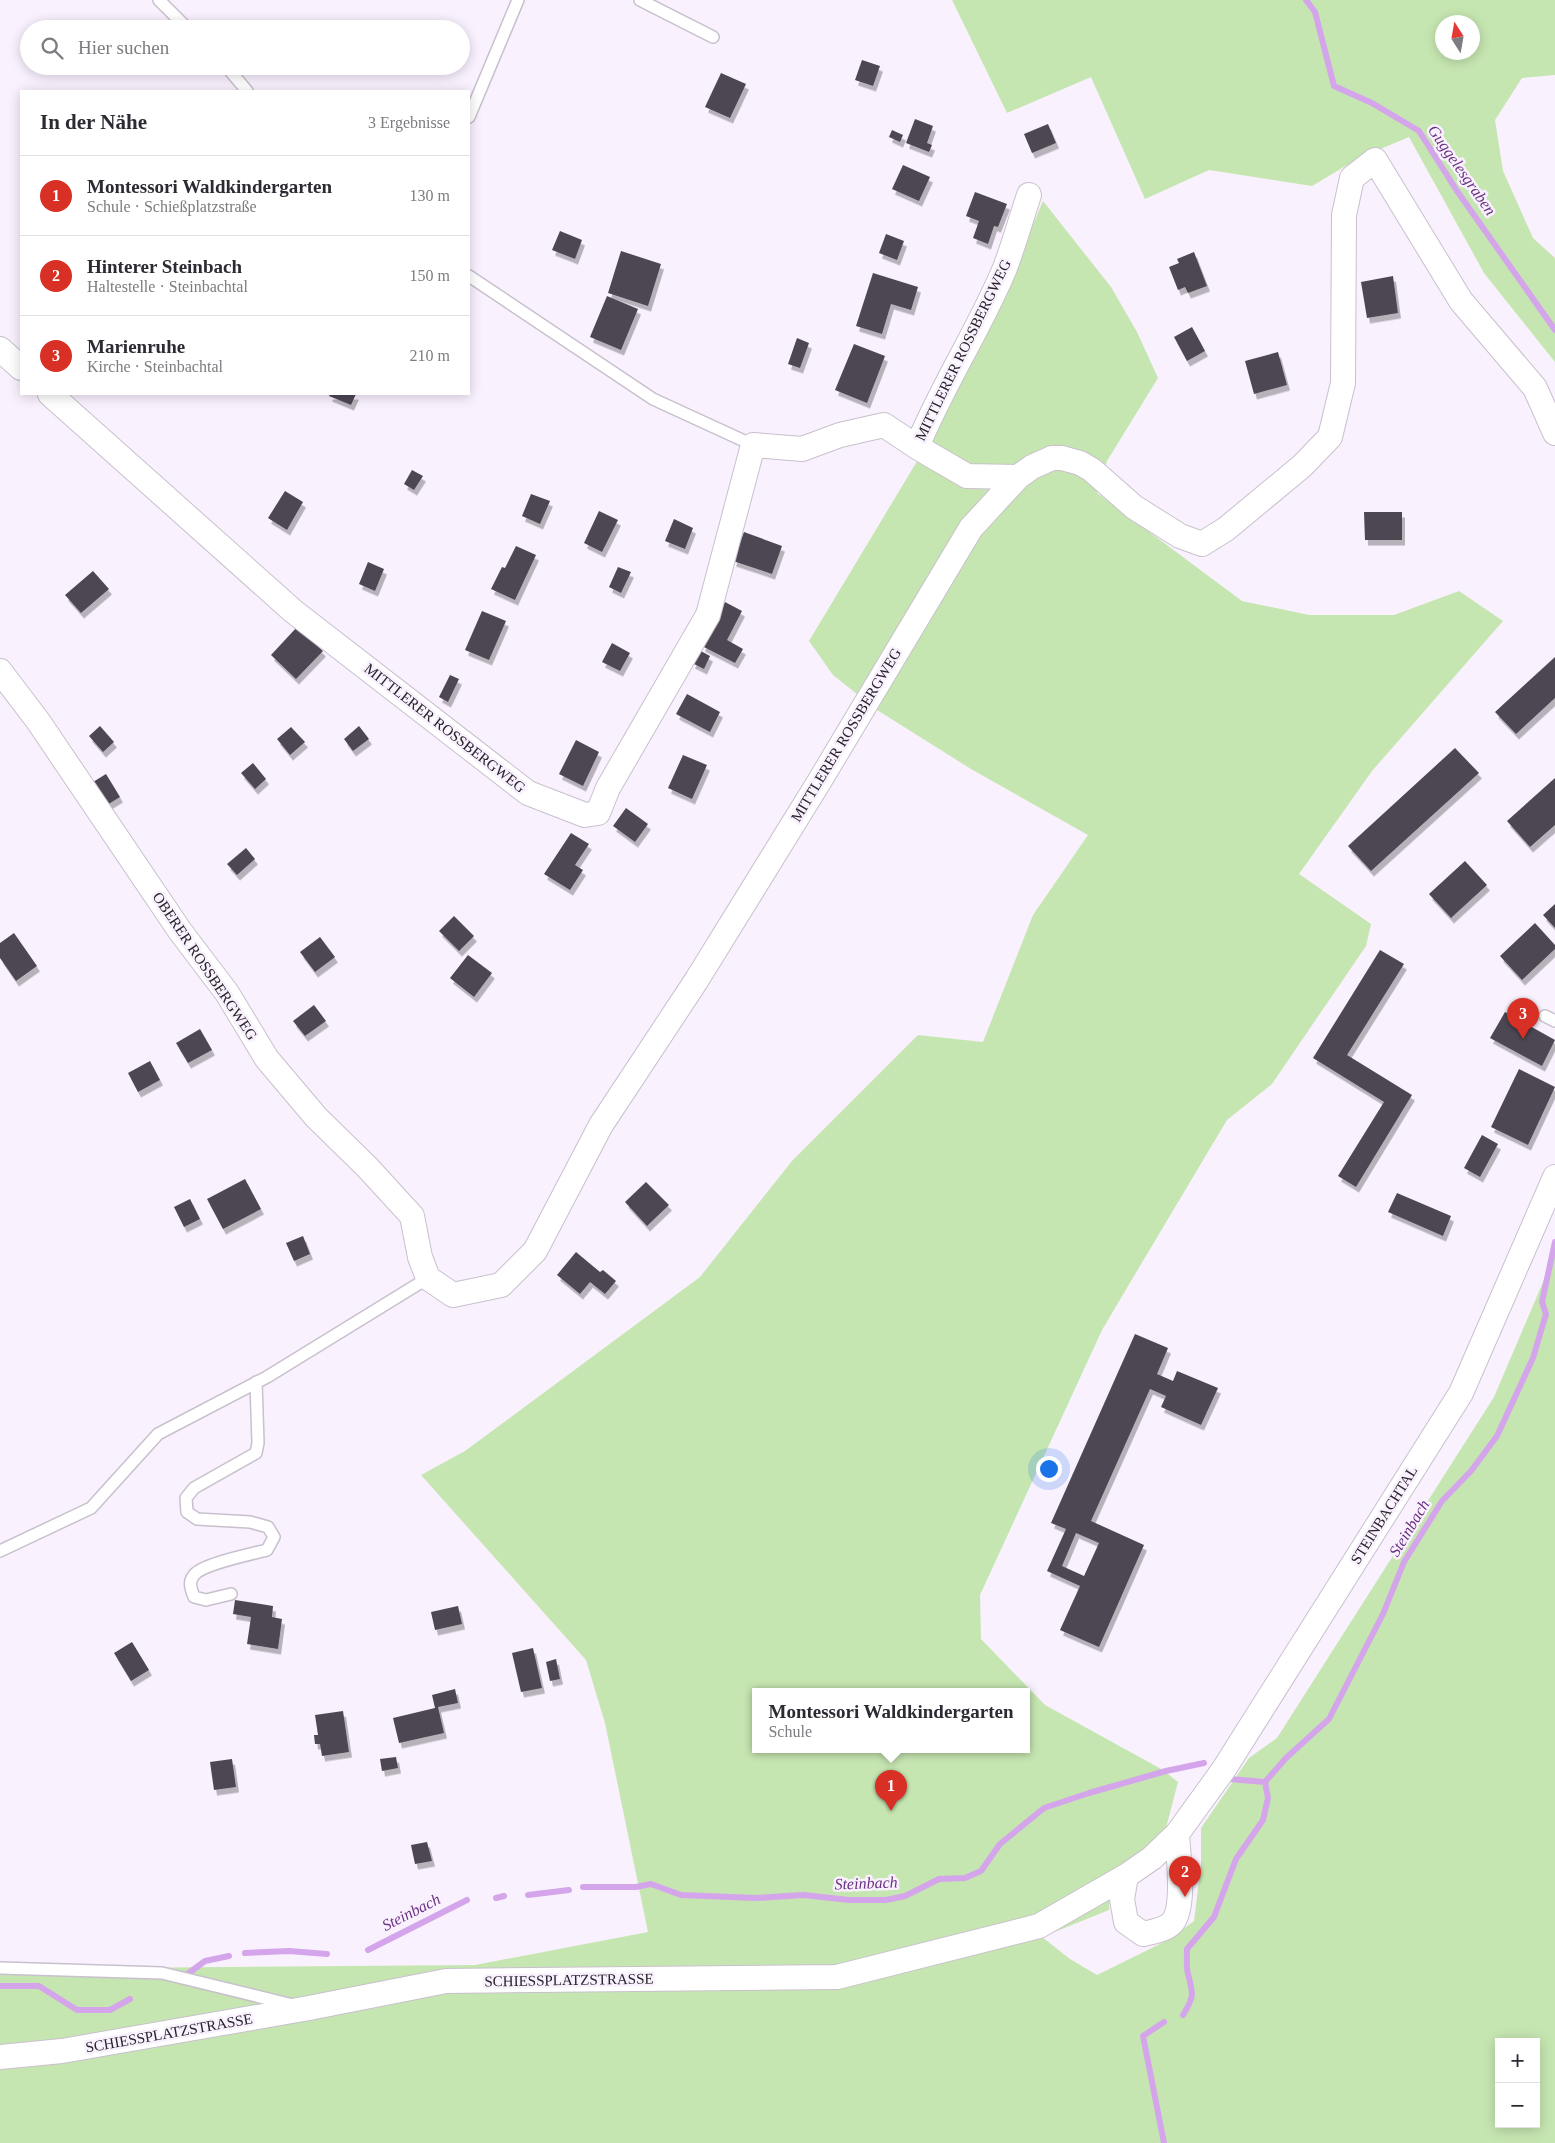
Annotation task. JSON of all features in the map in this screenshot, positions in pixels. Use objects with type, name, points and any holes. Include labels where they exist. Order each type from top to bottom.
[{"type":"street","name":"MITTLERER ROSSBERGWEG","points":[[428,1278],[453,1295],[501,1285],[535,1251],[601,1125],[701,972],[819,782],[971,528],[1018,477],[1032,467],[1052,458],[1080,463],[1092,470],[1134,507],[1180,536],[1202,544],[1226,529],[1302,466],[1330,437],[1343,382],[1344,215],[1352,178],[1375,160],[1461,301],[1535,388],[1555,433]]},
{"type":"street","name":"MITTLERER ROSSBERGWEG","points":[[916,448],[1005,268],[1028,195]]},
{"type":"street","points":[[0,349],[20,367]]},
{"type":"street","name":"MITTLERER ROSSBERGWEG","points":[[51,395],[293,611],[528,793],[584,815],[598,813],[608,788],[708,615],[753,446],[802,449],[840,435],[884,424],[916,448],[967,476],[984,478],[1018,477]]},
{"type":"street","name":"OBERER ROSSBERGWEG","points":[[0,672],[38,721],[180,931],[226,993],[267,1059],[316,1117],[368,1168],[412,1216],[420,1257],[428,1278]]},
{"type":"street","name":"STEINBACHTAL","points":[[1126,1876],[1152,1858],[1176,1834],[1224,1769],[1461,1393],[1555,1177]]},
{"type":"street","points":[[1126,1876],[1122,1899],[1126,1922],[1143,1934],[1166,1927],[1173,1922],[1179,1898],[1176,1834]]},
{"type":"street","name":"SCHIESSPLATZSTRASSE","points":[[0,2057],[62,2051],[446,1982],[837,1977],[1039,1926],[1126,1876]]},
{"type":"lane","points":[[159,0],[179,20]]},
{"type":"lane","points":[[470,115],[518,0]]},
{"type":"lane","points":[[640,0],[713,36]]},
{"type":"lane","points":[[234,75],[246,90]]},
{"type":"lane","points":[[470,277],[653,399],[753,446]]},
{"type":"lane","points":[[0,1552],[91,1508],[158,1434],[256,1382],[428,1278]]},
{"type":"lane","points":[[231,1594],[206,1600],[194,1597],[190,1586],[194,1575],[206,1566],[267,1550],[274,1537],[268,1527],[250,1522],[197,1519],[187,1512],[186,1498],[194,1488],[256,1453],[258,1443],[256,1382]]},
{"type":"lane","points":[[0,1968],[162,1973],[309,2008]]},
{"type":"green space","points":[[952,0],[1555,0],[1555,75],[1522,78],[1495,120],[1503,171],[1533,238],[1555,258],[1555,362],[1484,273],[1409,137],[1359,158],[1312,186],[1209,170],[1145,199],[1091,77],[1007,113]]},
{"type":"green space","points":[[1043,201],[1111,287],[1137,332],[1158,378],[1107,461],[1097,493],[1242,601],[1309,615],[1394,615],[1459,591],[1503,621],[1372,771],[1299,874],[1371,924],[1366,946],[1272,1084],[1227,1120],[1134,1276],[1102,1330],[980,1595],[981,1639],[1029,1688],[752,1688],[752,1753],[1030,1753],[1030,1690],[1045,1705],[1163,1770],[1178,1782],[1166,1828],[1111,1878],[1109,1910],[1042,1937],[1070,1959],[1097,1975],[1168,1940],[1194,1921],[1201,1864],[1201,1828],[1249,1758],[1277,1738],[1494,1397],[1555,1254],[1555,2143],[0,2143],[0,1969],[475,1965],[648,1932],[605,1723],[586,1660],[421,1475],[465,1451],[700,1277],[792,1161],[918,1035],[983,1042],[1033,915],[1088,835],[971,769],[877,710],[833,675],[809,641],[934,433],[993,320]]},
{"type":"building","points":[[862,60],[880,66],[873,86],[855,80]]},
{"type":"building","points":[[721,73],[746,84],[730,118],[705,107]]},
{"type":"building","points":[[915,119],[933,126],[927,143],[932,145],[929,152],[906,143]]},
{"type":"building","points":[[1048,124],[1056,143],[1032,153],[1024,134]]},
{"type":"building","points":[[892,130],[903,135],[900,142],[889,137]]},
{"type":"building","points":[[903,165],[930,177],[919,201],[892,189]]},
{"type":"building","points":[[975,192],[1007,204],[998,227],[994,226],[988,244],[973,238],[979,221],[966,216]]},
{"type":"building","points":[[560,231],[582,240],[575,259],[552,250]]},
{"type":"building","points":[[886,234],[904,241],[897,260],[879,253]]},
{"type":"building","points":[[621,251],[661,264],[648,306],[608,293]]},
{"type":"building","points":[[1194,252],[1207,286],[1188,293],[1185,287],[1178,290],[1169,267],[1179,263],[1177,259]]},
{"type":"building","points":[[873,273],[918,287],[911,310],[891,304],[882,334],[856,326]]},
{"type":"building","points":[[1393,276],[1398,313],[1367,318],[1361,282]]},
{"type":"building","points":[[607,296],[638,309],[621,350],[590,337]]},
{"type":"building","points":[[1192,327],[1205,351],[1187,361],[1174,337]]},
{"type":"building","points":[[797,338],[809,343],[800,368],[788,364]]},
{"type":"building","points":[[854,344],[885,356],[867,403],[835,390]]},
{"type":"building","points":[[1278,352],[1287,385],[1254,394],[1245,361]]},
{"type":"building","points":[[330,395],[356,395],[351,405]]},
{"type":"building","points":[[412,470],[423,476],[414,490],[404,484]]},
{"type":"building","points":[[285,491],[303,502],[287,530],[268,518]]},
{"type":"building","points":[[531,494],[550,501],[540,524],[522,516]]},
{"type":"building","points":[[599,511],[618,520],[602,552],[584,543]]},
{"type":"building","points":[[1364,512],[1402,512],[1402,540],[1365,540]]},
{"type":"building","points":[[674,519],[693,528],[685,549],[665,541]]},
{"type":"building","points":[[744,532],[782,546],[772,574],[733,561]]},
{"type":"building","points":[[516,546],[536,555],[515,600],[491,589],[502,567],[505,568]]},
{"type":"building","points":[[368,562],[384,569],[375,591],[359,584]]},
{"type":"building","points":[[618,567],[631,572],[621,593],[609,587]]},
{"type":"building","points":[[93,571],[109,589],[81,613],[65,595]]},
{"type":"building","points":[[725,602],[742,611],[727,640],[743,649],[735,663],[702,646]]},
{"type":"building","points":[[482,611],[506,621],[489,660],[465,650]]},
{"type":"building","points":[[297,627],[323,651],[296,679],[271,655]]},
{"type":"building","points":[[612,643],[630,653],[620,671],[602,662]]},
{"type":"building","points":[[699,650],[710,656],[704,669],[692,663]]},
{"type":"building","points":[[1555,657],[1555,698],[1516,734],[1495,712]]},
{"type":"building","points":[[450,675],[459,679],[448,702],[439,697]]},
{"type":"building","points":[[687,694],[720,712],[710,732],[676,714]]},
{"type":"building","points":[[100,726],[114,742],[103,752],[89,736]]},
{"type":"building","points":[[359,726],[369,739],[353,751],[344,739]]},
{"type":"building","points":[[291,727],[305,742],[290,755],[277,739]]},
{"type":"building","points":[[576,740],[599,752],[583,786],[559,774]]},
{"type":"building","points":[[1455,748],[1479,773],[1371,871],[1348,846]]},
{"type":"building","points":[[683,755],[707,765],[692,799],[668,788]]},
{"type":"building","points":[[253,763],[266,779],[255,789],[241,773]]},
{"type":"building","points":[[106,774],[120,797],[107,805],[93,782]]},
{"type":"building","points":[[1555,778],[1555,825],[1530,847],[1507,821]]},
{"type":"building","points":[[626,808],[648,824],[635,842],[613,826]]},
{"type":"building","points":[[571,833],[589,844],[575,865],[583,870],[570,890],[544,874]]},
{"type":"building","points":[[246,848],[255,859],[237,875],[227,864]]},
{"type":"building","points":[[1465,861],[1487,885],[1451,918],[1429,894]]},
{"type":"building","points":[[1555,904],[1555,928],[1543,915]]},
{"type":"building","points":[[454,916],[474,936],[459,951],[439,931]]},
{"type":"building","points":[[1535,923],[1555,945],[1555,949],[1522,980],[1500,956]]},
{"type":"building","points":[[14,933],[37,966],[16,981],[0,958],[0,943]]},
{"type":"building","points":[[320,937],[335,957],[315,972],[300,952]]},
{"type":"building","points":[[1380,950],[1404,964],[1347,1055],[1412,1095],[1356,1187],[1338,1176],[1384,1102],[1313,1058]]},
{"type":"building","points":[[468,955],[492,973],[474,997],[450,978]]},
{"type":"building","points":[[314,1005],[326,1021],[305,1036],[293,1021]]},
{"type":"building","points":[[1505,1012],[1555,1040],[1542,1066],[1490,1038]]},
{"type":"building","points":[[200,1029],[212,1050],[188,1063],[176,1043]]},
{"type":"building","points":[[150,1061],[160,1080],[138,1092],[128,1073]]},
{"type":"building","points":[[1519,1069],[1555,1087],[1528,1145],[1491,1127]]},
{"type":"building","points":[[1482,1135],[1498,1144],[1480,1177],[1464,1168]]},
{"type":"building","points":[[245,1179],[261,1209],[223,1229],[207,1199]]},
{"type":"building","points":[[646,1182],[669,1205],[647,1226],[625,1202]]},
{"type":"building","points":[[1397,1193],[1451,1216],[1443,1236],[1388,1212]]},
{"type":"building","points":[[190,1199],[200,1219],[184,1227],[174,1207]]},
{"type":"building","points":[[303,1236],[310,1254],[294,1261],[286,1243]]},
{"type":"building","points":[[576,1252],[600,1272],[603,1270],[616,1281],[605,1294],[590,1282],[580,1294],[557,1275]]},
{"type":"building","points":[[1135,1334],[1168,1348],[1157,1374],[1173,1381],[1177,1371],[1218,1388],[1201,1425],[1161,1407],[1166,1396],[1150,1389],[1091,1521],[1144,1545],[1099,1647],[1060,1630],[1080,1586],[1047,1571],[1066,1529],[1051,1523]],"holes":[[[1076,1533],[1099,1543],[1084,1576],[1062,1566]]]},
{"type":"building","points":[[235,1600],[273,1606],[272,1617],[282,1619],[278,1649],[247,1644],[251,1617],[233,1614]]},
{"type":"building","points":[[458,1606],[462,1624],[435,1630],[431,1612]]},
{"type":"building","points":[[132,1642],[149,1670],[131,1681],[114,1653]]},
{"type":"building","points":[[533,1648],[542,1688],[521,1692],[512,1653]]},
{"type":"building","points":[[556,1659],[560,1679],[550,1681],[546,1662]]},
{"type":"building","points":[[455,1689],[458,1703],[438,1707],[444,1733],[399,1743],[393,1718],[435,1708],[432,1695]]},
{"type":"building","points":[[343,1711],[349,1752],[322,1756],[320,1744],[315,1744],[314,1735],[318,1735],[315,1715]]},
{"type":"building","points":[[396,1757],[398,1768],[382,1771],[380,1759]]},
{"type":"building","points":[[232,1759],[236,1787],[214,1790],[210,1762]]},
{"type":"building","points":[[427,1842],[432,1861],[415,1864],[411,1845]]},
{"type":"waterway","name":"Guggelesgraben","points":[[1306,0],[1315,12],[1334,86],[1372,103],[1419,131],[1457,191],[1555,330]]},
{"type":"waterway","name":"Steinbach","points":[[1229,1779],[1265,1782],[1286,1758],[1329,1719],[1383,1614],[1404,1562],[1442,1501],[1471,1471],[1497,1436],[1533,1358],[1546,1314],[1542,1302],[1555,1242]]},
{"type":"waterway","name":"Steinbach","points":[[583,1887],[636,1887],[651,1884],[681,1895],[756,1898],[804,1895],[849,1900],[886,1900],[905,1896],[939,1879],[965,1878],[981,1871],[1000,1844],[1044,1808],[1166,1771],[1204,1763]]},
{"type":"waterway","points":[[1183,2015],[1192,1995],[1187,1968],[1187,1949],[1214,1917],[1236,1859],[1263,1820],[1268,1798],[1265,1782]]},
{"type":"waterway","name":"Steinbach","points":[[528,1895],[569,1890]]},
{"type":"waterway","name":"Steinbach","points":[[496,1898],[504,1896]]},
{"type":"waterway","name":"Steinbach","points":[[368,1950],[467,1900]]},
{"type":"waterway","name":"Steinbach","points":[[245,1953],[289,1951],[327,1954]]},
{"type":"waterway","name":"Steinbach","points":[[186,1975],[205,1961],[229,1956]]},
{"type":"waterway","name":"Steinbach","points":[[0,1986],[39,1986],[77,2010],[110,2010],[130,1999]]},
{"type":"waterway","points":[[1164,2022],[1143,2036],[1164,2143]]},
{"type":"place","name":"Marienruhe","points":[[1523,1039]]},
{"type":"place","name":"Montessori Waldkindergarten","points":[[891,1811]]},
{"type":"place","name":"Hinterer Steinbach","points":[[1185,1897]]}]
